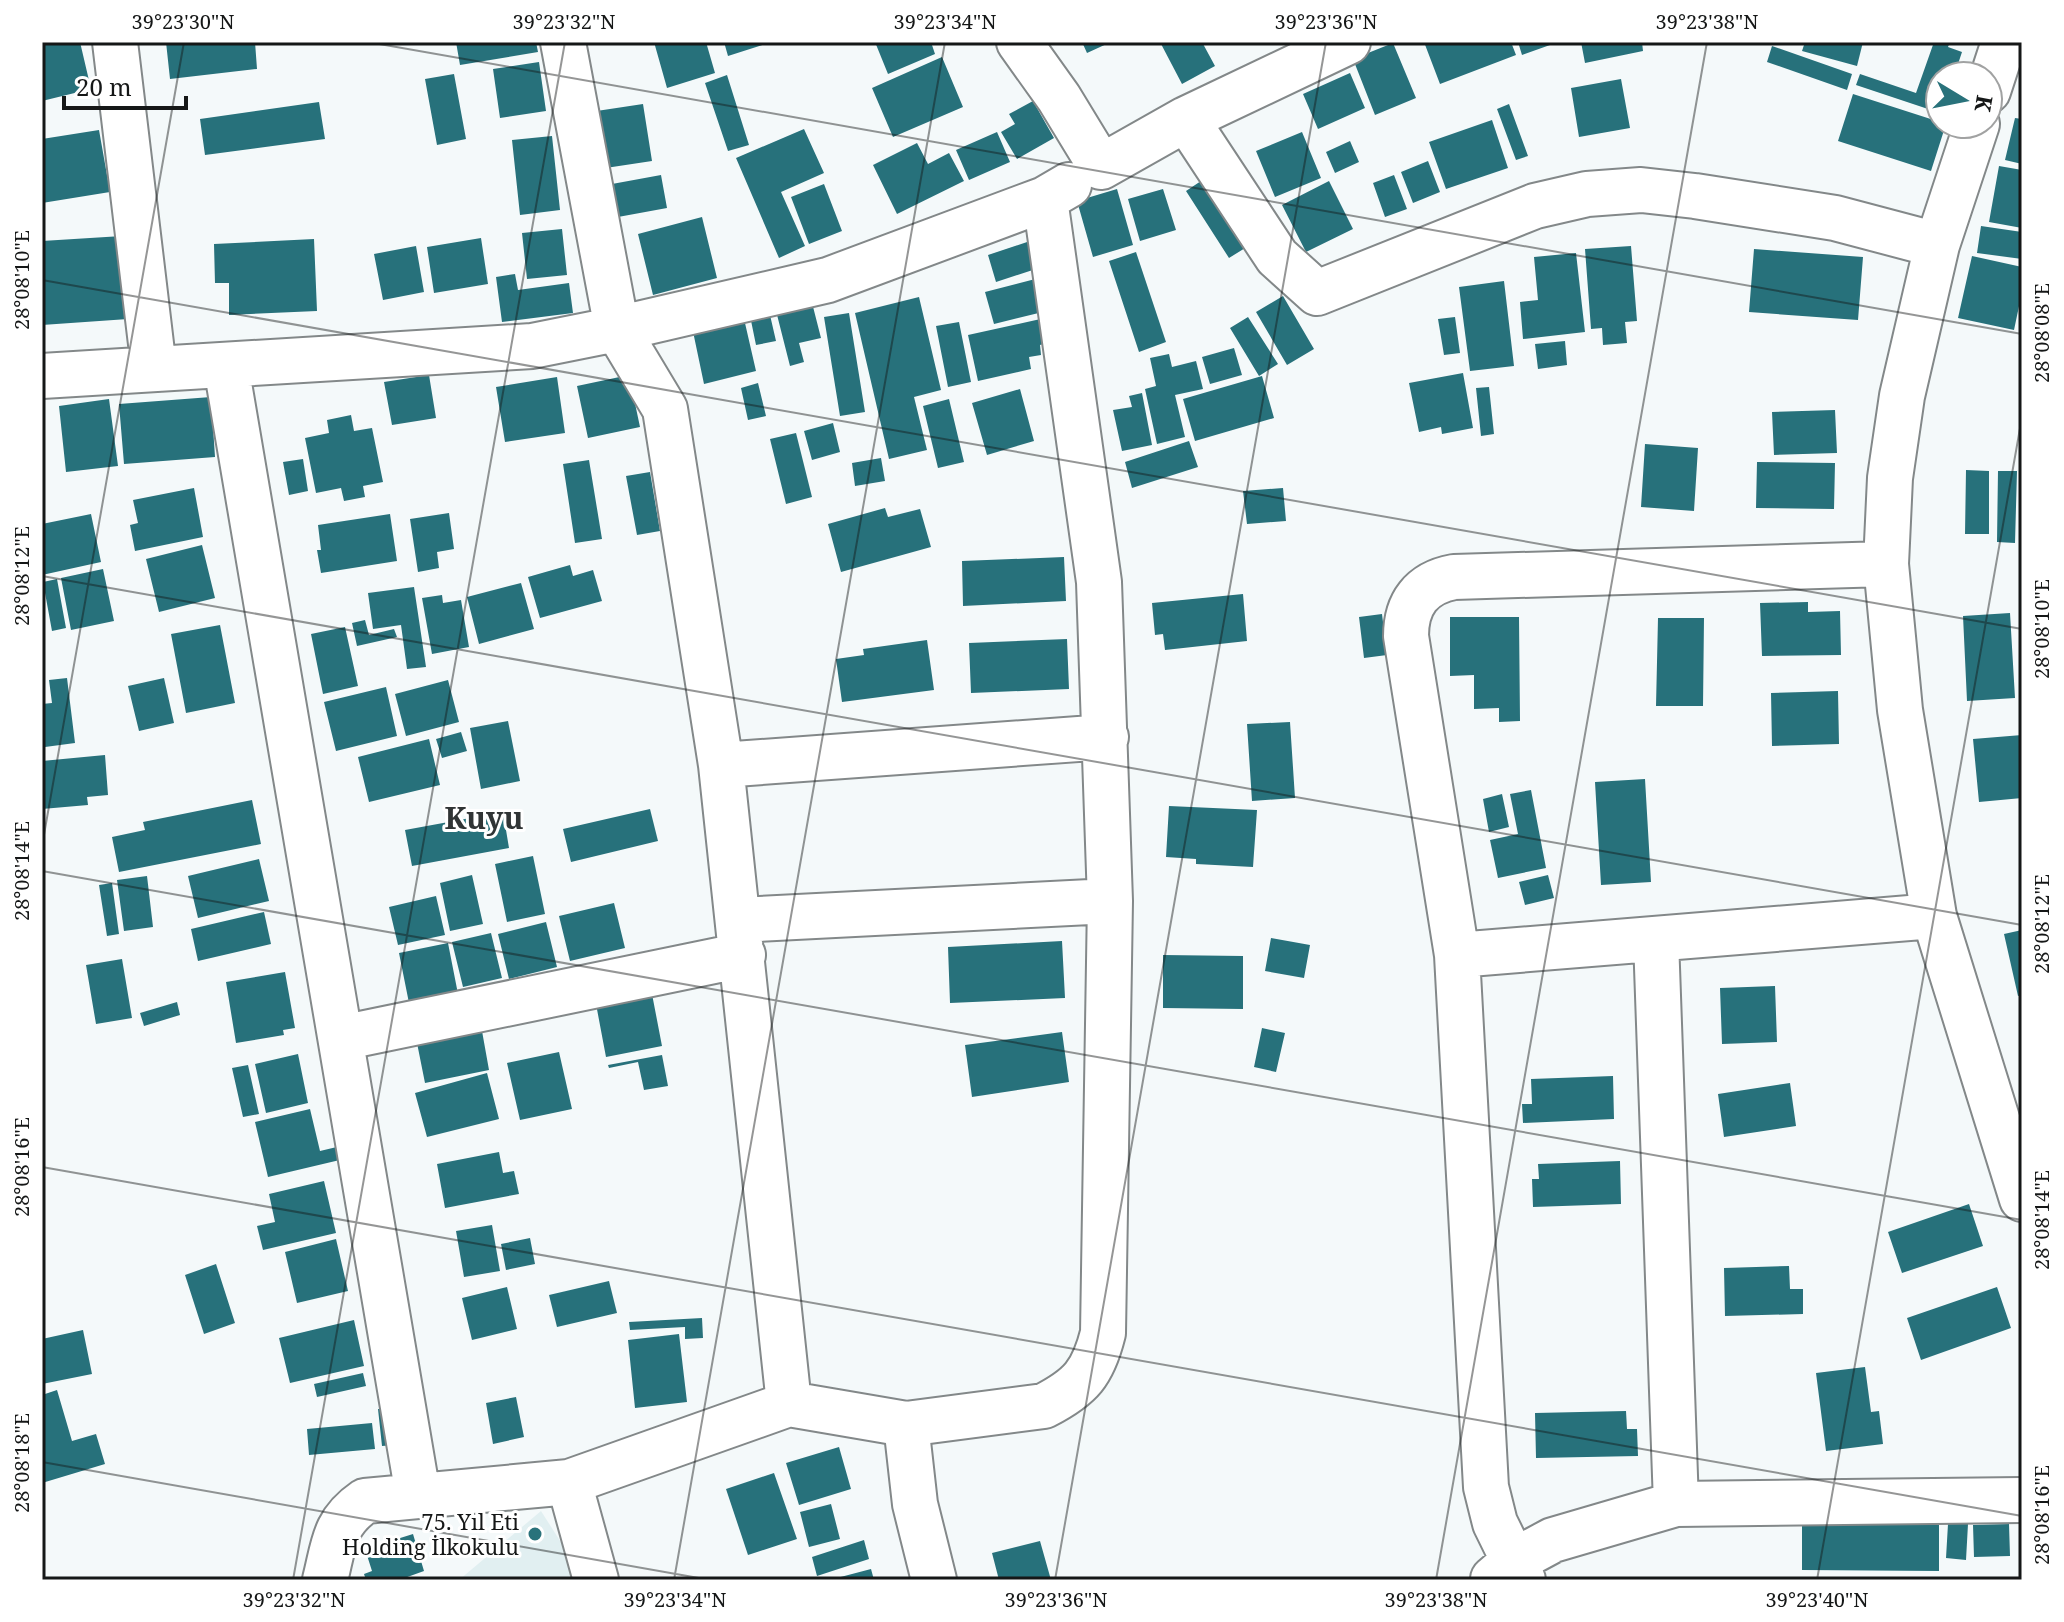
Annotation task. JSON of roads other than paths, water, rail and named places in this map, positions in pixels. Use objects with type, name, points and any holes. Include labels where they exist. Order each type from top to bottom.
[{"type":"street","points":[[115,42],[154,369]]},
{"type":"street","points":[[563,42],[617,329],[665,409],[721,765],[789,1404]]},
{"type":"street","points":[[1019,42],[1059,98],[1101,167]]},
{"type":"street","points":[[42,376],[532,346],[828,280],[1045,199],[1186,119],[1348,42]]},
{"type":"street","points":[[1186,119],[1277,257],[1317,293],[1535,206],[1587,194],[1641,190],[1695,196],[1835,218],[1937,245]]},
{"type":"street","points":[[1972,140],[1937,245],[1900,410],[1890,478],[1886,564],[1900,710],[1934,916],[2022,1199]]},
{"type":"street","points":[[325,1580],[340,1524],[365,1501],[569,1482],[789,1404],[906,1424],[1044,1406],[1065,1396],[1082,1382],[1096,1361],[1103,1333],[1110,901],[1106,737],[1099,582],[1045,199]]},
{"type":"street","points":[[226,366],[418,1495]]},
{"type":"street","points":[[1886,564],[1454,577],[1441,579],[1419,593],[1410,606],[1406,636],[1457,955],[1486,1487],[1510,1574],[1553,1540],[1676,1504],[2022,1500]]},
{"type":"street","points":[[721,765],[1106,737]]},
{"type":"street","points":[[341,1038],[741,938],[1110,901]]},
{"type":"street","points":[[1457,955],[1934,916]]},
{"type":"street","points":[[1656,939],[1676,1504]]},
{"type":"street","points":[[906,1424],[915,1504],[934,1580]]},
{"type":"street","points":[[569,1482],[596,1580]]},
{"type":"place","name":"75. Yıl Eti Holding İlkokulu","points":[[535,1534]]},
{"type":"district","name":"Kuyu","points":[[484,817]]}]
